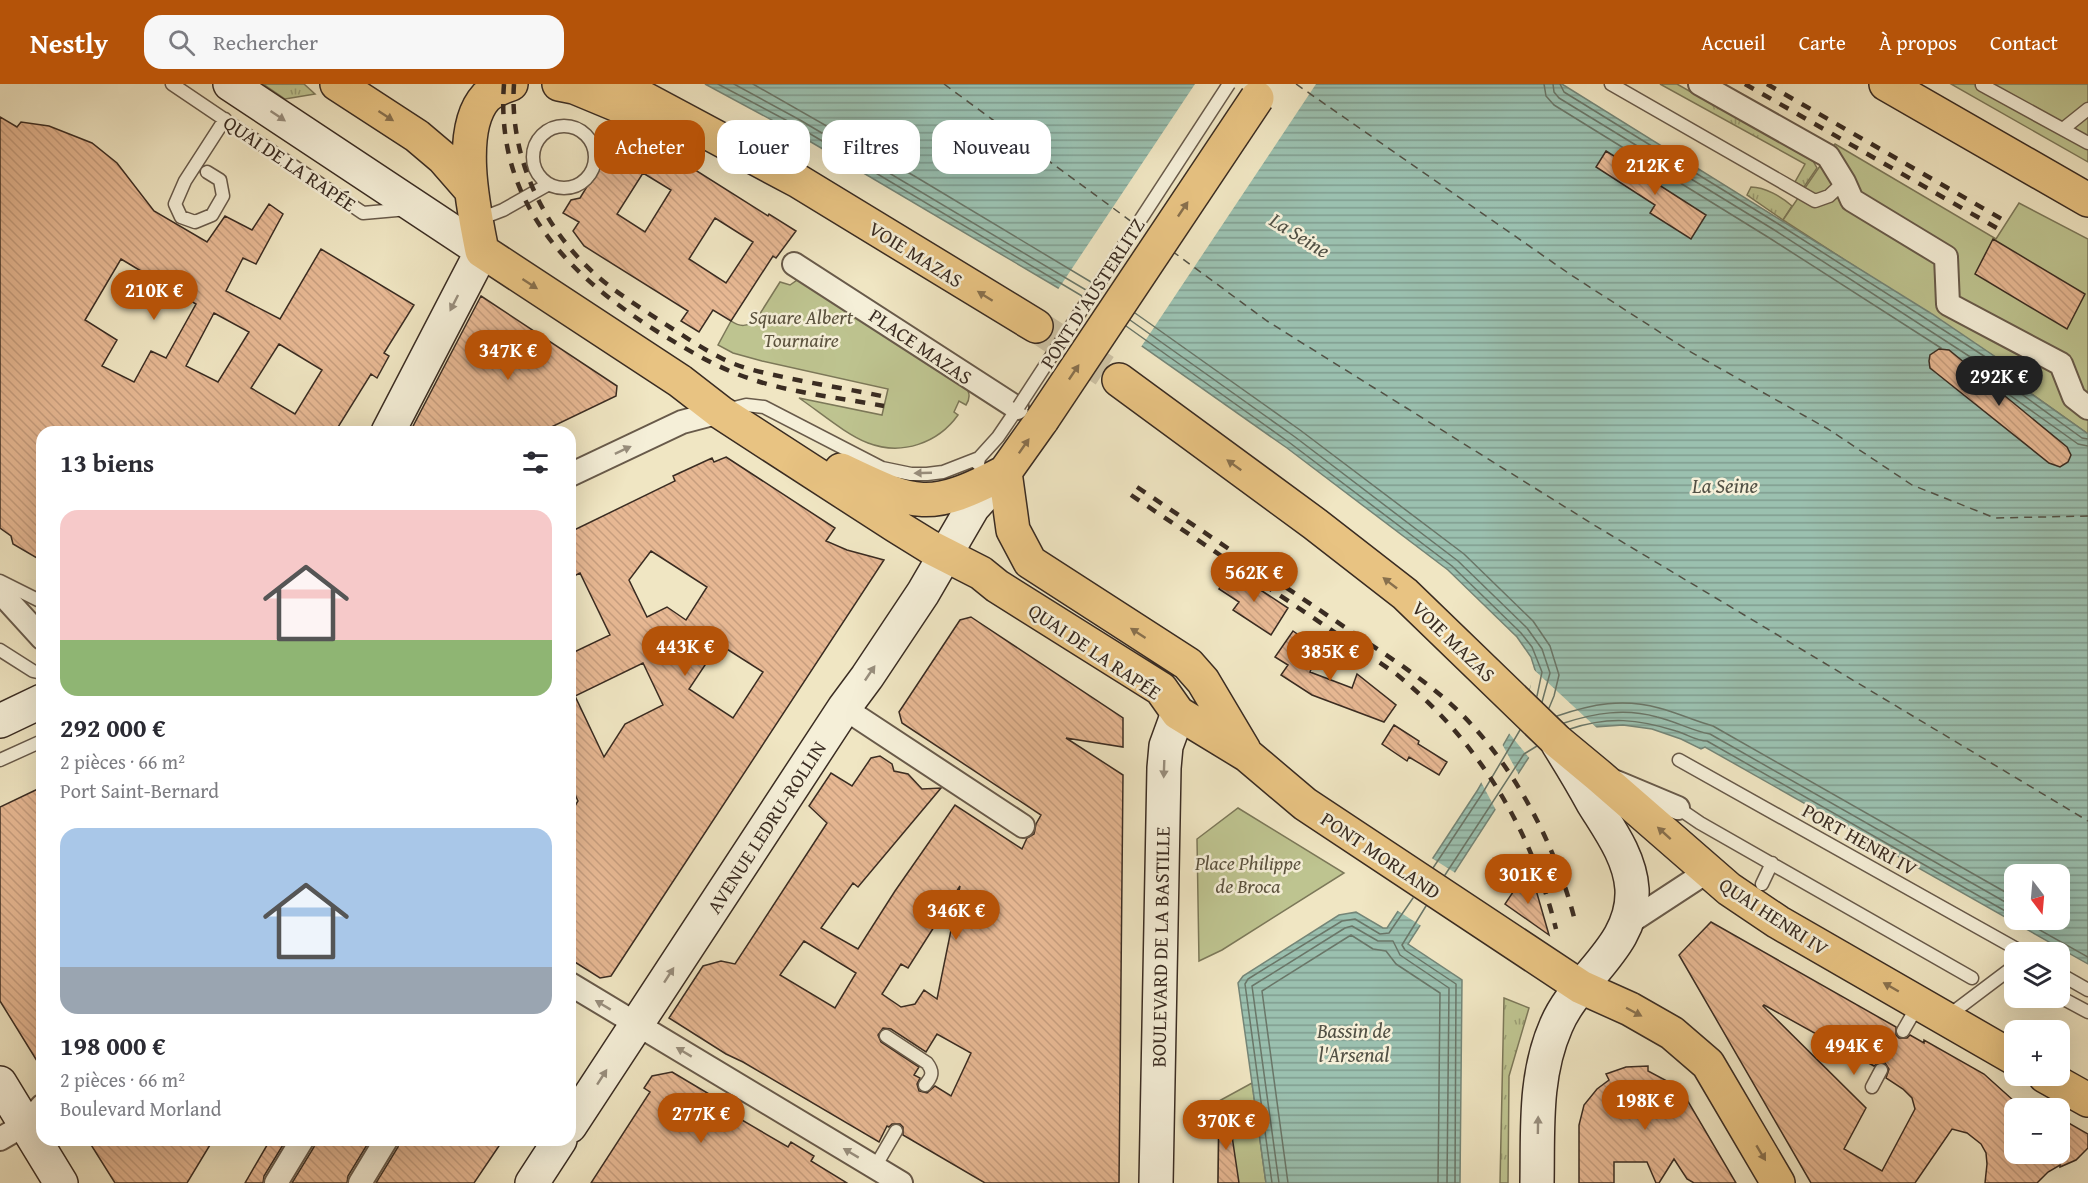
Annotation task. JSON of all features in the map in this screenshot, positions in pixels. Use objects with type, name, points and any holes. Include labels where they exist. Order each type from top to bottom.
[{"type":"main road","name":"QUAI DE LA RAPÉE","points":[[230,84],[417,208],[479,236],[720,411],[914,537],[973,501]]},
{"type":"main road","points":[[337,84],[417,136],[443,158],[470,189]]},
{"type":"main road","points":[[391,426],[479,236],[470,189],[471,135],[474,115],[496,89],[511,84]]},
{"type":"main road","points":[[559,84],[574,87],[655,121],[736,165],[798,181]]},
{"type":"main road","points":[[617,84],[798,181]]},
{"type":"main road","name":"PONT D'AUSTERLITZ","points":[[973,501],[1026,412],[1266,84]]},
{"type":"main road","points":[[1886,84],[2088,200]]},
{"type":"main road","name":"VOIE MAZAS","points":[[798,181],[1036,326]]},
{"type":"main road","name":"VOIE MAZAS","points":[[1119,380],[1315,524],[1405,594],[1557,741]]},
{"type":"main road","name":"QUAI DE LA RAPÉE","points":[[720,411],[877,487],[905,498],[973,501],[1012,530],[1030,562],[1188,664],[1203,681],[1246,754]]},
{"type":"main road","name":"QUAI DE LA RAPÉE","points":[[973,501],[981,573],[997,586],[1161,689],[1178,713],[1246,754]]},
{"type":"main road","name":"AVENUE LEDRU-ROLLIN","points":[[576,1117],[844,708],[923,593],[973,501]]},
{"type":"main road","points":[[0,721],[36,703]]},
{"type":"main road","name":"BOULEVARD DE LA BASTILLE","points":[[1156,1183],[1164,758],[1178,713]]},
{"type":"main road","name":"QUAI HENRI IV","points":[[1557,741],[1593,783],[1729,889],[1922,1018],[2004,1054]]},
{"type":"main road","name":"PONT MORLAND","points":[[1246,754],[1305,804],[1581,987],[1630,1009],[1672,1033],[1708,1064],[1778,1183]]},
{"type":"main road","points":[[1537,1183],[1538,1093],[1545,1058],[1556,1025],[1567,1005],[1614,948],[1631,912],[1632,889],[1627,866],[1593,783]]},
{"type":"main road","points":[[0,1083],[36,1144]]},
{"type":"main road","points":[[2063,1086],[2088,1100]]},
{"type":"main road","points":[[38,1146],[61,1183]]},
{"type":"main road","points":[[532,1183],[556,1146]]},
{"type":"street","points":[[1700,84],[1828,156],[1852,200],[1946,257],[1948,304],[2061,364],[2074,397],[2088,408]]},
{"type":"street","name":"PLACE MAZAS","points":[[794,264],[1026,412]]},
{"type":"street","points":[[576,472],[682,422],[720,411]]},
{"type":"street","points":[[0,591],[36,631]]},
{"type":"street","points":[[844,708],[1023,826]]},
{"type":"street","points":[[1593,783],[1678,808]]},
{"type":"street","points":[[1627,924],[1708,871]]},
{"type":"street","points":[[576,988],[901,1183]]},
{"type":"street","points":[[276,1183],[298,1146]]},
{"type":"street","points":[[360,1183],[382,1146]]},
{"type":"lane","name":"QUAI DE LA RAPÉE","points":[[172,84],[363,213],[417,208]]},
{"type":"lane","name":"PONT D'AUSTERLITZ","points":[[1026,412],[1230,84]]},
{"type":"lane","points":[[1611,84],[1815,201],[1829,196],[1844,182]]},
{"type":"lane","points":[[1982,85],[2088,143]]},
{"type":"lane","points":[[2064,129],[2088,109]]},
{"type":"lane","points":[[207,172],[220,180],[223,196],[212,215],[195,222],[181,217],[175,204],[185,181],[225,119]]},
{"type":"lane","points":[[555,127],[576,128],[591,141],[595,161],[592,171],[586,179],[568,188],[558,188],[549,184],[540,178],[532,158],[538,139],[555,127]]},
{"type":"lane","points":[[479,236],[503,210],[549,184]]},
{"type":"lane","points":[[0,581],[36,599]]},
{"type":"lane","points":[[0,650],[36,672]]},
{"type":"lane","points":[[0,760],[36,744]]},
{"type":"lane","name":"PORT HENRI IV","points":[[1679,760],[2004,942]]},
{"type":"lane","points":[[1678,808],[1700,823],[1972,978]]},
{"type":"lane","points":[[1762,884],[1772,863]]},
{"type":"lane","points":[[1922,1018],[2004,972]]},
{"type":"lane","points":[[2070,980],[2088,990]]},
{"type":"lane","points":[[2070,1002],[2088,1012]]},
{"type":"lane","points":[[886,1036],[927,1063],[932,1069],[932,1074],[925,1085]]},
{"type":"lane","points":[[1872,1087],[1881,1070]]},
{"type":"lane","points":[[874,1167],[896,1131]]},
{"type":"green space","points":[[263,84],[304,84],[315,94],[285,99]]},
{"type":"green space","points":[[1660,84],[1677,84],[1813,161],[1817,168],[1804,187],[1795,182],[1805,164]]},
{"type":"green space","points":[[1951,84],[2088,84],[2088,162]]},
{"type":"green space","points":[[1835,144],[1996,239],[2019,203],[2088,239],[2088,434],[2012,380],[2003,362],[1783,220]]},
{"type":"green space","points":[[1751,187],[1773,193],[1792,206],[1783,220],[1747,195]]},
{"type":"green space","name":"Square Albert Tournaire","points":[[798,276],[965,386],[969,398],[966,405],[959,401],[954,412],[958,415],[950,425],[930,440],[906,447],[881,447],[868,443],[799,398],[882,415],[888,389],[762,361],[733,353],[718,345],[731,321],[747,325],[756,320],[780,282],[790,285],[797,280]]},
{"type":"green space","name":"Place Philippe de Broca","points":[[1238,808],[1344,873],[1222,950],[1199,961],[1197,839]]},
{"type":"green space","points":[[1504,998],[1529,1008],[1509,1076],[1508,1183],[1500,1183]]},
{"type":"green space","points":[[1252,1083],[1266,1183],[1218,1183],[1219,1101]]},
{"type":"water","name":"La Seine","points":[[705,84],[1562,84],[1932,314],[2003,362],[2012,380],[2088,434],[2088,964],[2070,954],[2070,942],[2049,942],[2028,930],[2070,930],[2070,864],[2004,864],[2004,916],[1705,747],[1701,749],[1652,729],[1623,725],[1595,727],[1563,738],[1529,757],[1408,944],[1462,980],[1460,1183],[1266,1183],[1238,983],[1243,976],[1339,915],[1356,912],[1383,928],[1387,928],[1477,791],[1521,714],[1536,673],[1531,657],[1517,637],[1448,570],[1287,448],[1065,292],[865,174],[920,174],[920,120],[822,120],[822,149],[810,141],[810,120],[772,120]]},
{"type":"pier","points":[[1195,84],[1316,84],[1141,347],[1057,291]]},
{"type":"pier","points":[[1532,668],[1599,730],[1564,740],[1531,760],[1508,732],[1530,689]]},
{"type":"pier","points":[[1502,744],[1520,777],[1497,812],[1480,780]]},
{"type":"pier","points":[[1430,857],[1457,874],[1423,927],[1395,909]]},
{"type":"building","points":[[0,117],[17,127],[21,122],[49,126],[92,143],[117,163],[154,211],[207,242],[225,216],[252,230],[269,204],[283,214],[256,264],[243,258],[226,291],[280,319],[321,249],[414,305],[384,353],[389,356],[377,378],[371,374],[339,426],[36,426],[36,557],[13,544],[11,536],[0,528]],"holes":[[[121,259],[196,304],[166,358],[151,351],[134,382],[102,366],[117,340],[85,320]],[[214,313],[249,332],[218,382],[186,366]],[[279,344],[322,370],[295,414],[251,388]]]},
{"type":"building","points":[[1606,151],[1706,215],[1691,239],[1650,213],[1655,205],[1596,167]]},
{"type":"building","points":[[595,174],[642,174],[617,214],[645,232],[671,190],[645,174],[702,174],[796,231],[776,258],[773,256],[731,321],[713,310],[699,332],[681,321],[688,311],[584,246],[573,231],[579,222],[563,213],[571,200],[580,198]],"holes":[[[715,218],[753,242],[726,283],[689,259]]]},
{"type":"building","points":[[1993,239],[2085,294],[2067,329],[1975,274]]},
{"type":"building","points":[[481,296],[617,386],[616,396],[554,426],[413,426]]},
{"type":"building","points":[[1939,349],[1949,350],[2067,447],[2071,455],[2068,462],[2060,467],[2049,463],[1930,368],[1930,355]]},
{"type":"building","points":[[726,457],[835,528],[826,541],[847,550],[884,560],[611,976],[600,978],[576,963],[576,804],[578,801],[576,797],[576,698],[604,757],[625,724],[663,705],[643,663],[576,696],[576,651],[610,635],[580,573],[576,575],[576,529],[675,481],[673,476],[712,458],[714,462]],"holes":[[[651,551],[707,587],[686,620],[667,607],[647,617],[629,580]],[[719,644],[763,672],[733,718],[689,689]]]},
{"type":"building","points":[[1230,570],[1288,608],[1271,635],[1233,610],[1239,602],[1219,589]]},
{"type":"building","points":[[971,617],[1123,718],[1123,747],[1066,738],[1123,775],[1119,1183],[985,1183],[903,1135],[903,1127],[900,1124],[887,1126],[879,1142],[726,1054],[669,1018],[703,966],[721,961],[735,964],[827,823],[809,806],[831,773],[852,786],[871,758],[880,756],[892,764],[894,771],[908,774],[922,789],[941,788],[858,887],[853,883],[821,928],[858,949],[955,805],[1022,849],[1027,838],[1034,834],[1041,815],[902,723],[899,712],[960,620]],"holes":[[[960,886],[937,999],[924,990],[915,1004],[901,1007],[882,994],[901,964],[908,968]],[[804,941],[856,973],[835,1008],[780,975]],[[883,1028],[891,1029],[926,1052],[937,1034],[971,1053],[951,1096],[935,1086],[927,1093],[919,1091],[917,1084],[920,1078],[914,1075],[919,1067],[881,1042],[878,1035]]]},
{"type":"building","points":[[1293,631],[1319,649],[1310,672],[1352,688],[1357,674],[1396,705],[1384,722],[1312,695],[1281,675],[1288,665],[1275,657]]},
{"type":"building","points":[[1394,725],[1419,741],[1418,744],[1447,762],[1439,775],[1409,757],[1407,761],[1382,744]]},
{"type":"building","points":[[36,790],[36,1059],[0,1001],[0,807]]},
{"type":"building","points":[[1521,880],[1536,890],[1549,935],[1505,904]]},
{"type":"building","points":[[1711,922],[1896,1027],[1896,1035],[1899,1038],[1907,1038],[1910,1035],[1924,1043],[1924,1040],[1984,1074],[2011,1098],[2004,1098],[2004,1164],[2067,1164],[2048,1172],[2037,1183],[1985,1183],[1986,1153],[1981,1144],[1967,1133],[1952,1129],[1915,1183],[1811,1183],[1679,955]],"holes":[[[1763,1006],[1874,1066],[1880,1062],[1885,1063],[1889,1069],[1886,1078],[1912,1098],[1915,1109],[1882,1171],[1844,1149],[1866,1108]]]},
{"type":"building","points":[[1648,1066],[1648,1071],[1669,1082],[1686,1098],[1736,1183],[1694,1183],[1687,1179],[1674,1159],[1659,1183],[1656,1183],[1647,1162],[1614,1162],[1614,1183],[1579,1183],[1579,1125],[1584,1105],[1597,1089],[1609,1080],[1606,1074],[1626,1067]]},
{"type":"building","points":[[672,1072],[726,1104],[723,1109],[788,1147],[791,1142],[814,1156],[811,1161],[847,1183],[591,1183],[650,1092],[644,1088],[652,1076]]},
{"type":"building","points":[[1228,1109],[1239,1183],[1218,1183],[1219,1110]]},
{"type":"building","points":[[2070,1124],[2088,1134],[2088,1148],[2070,1163]]},
{"type":"building","points":[[92,1146],[209,1146],[187,1183],[115,1183]]},
{"type":"building","points":[[267,1146],[282,1146],[264,1176],[263,1183],[245,1183]]},
{"type":"building","points":[[366,1146],[348,1176],[347,1183],[292,1183],[314,1147]]},
{"type":"building","points":[[499,1146],[474,1183],[376,1183],[398,1147]]},
{"type":"ferry route","points":[[944,84],[1132,222]]},
{"type":"ferry route","points":[[1296,84],[1571,275],[1689,351],[1828,429],[1912,485],[1995,518],[2088,516]]},
{"type":"ferry route","points":[[1172,251],[1267,321],[1594,525],[2088,821]]},
{"type":"tunnel","points":[[1036,326],[1119,380]]},
{"type":"railway","points":[[504,84],[504,126],[511,164],[525,199],[543,230],[566,259],[594,285],[658,332],[726,370],[783,388],[884,406]]},
{"type":"railway","points":[[514,84],[517,137],[523,163],[533,188],[559,234],[576,255],[603,281],[686,338],[731,362],[800,381],[886,397]]},
{"type":"railway","points":[[1745,84],[2002,231]]},
{"type":"railway","points":[[1767,84],[2007,222]]},
{"type":"railway","points":[[1137,487],[1401,665],[1438,693],[1463,716],[1506,768],[1536,818],[1559,871],[1576,925]]},
{"type":"railway","points":[[1131,495],[1395,673],[1424,699],[1475,756],[1516,821],[1532,856],[1556,929]]},
{"type":"water label","name":"Bassin de l'Arsenal","points":[[1354,1042]]}]
